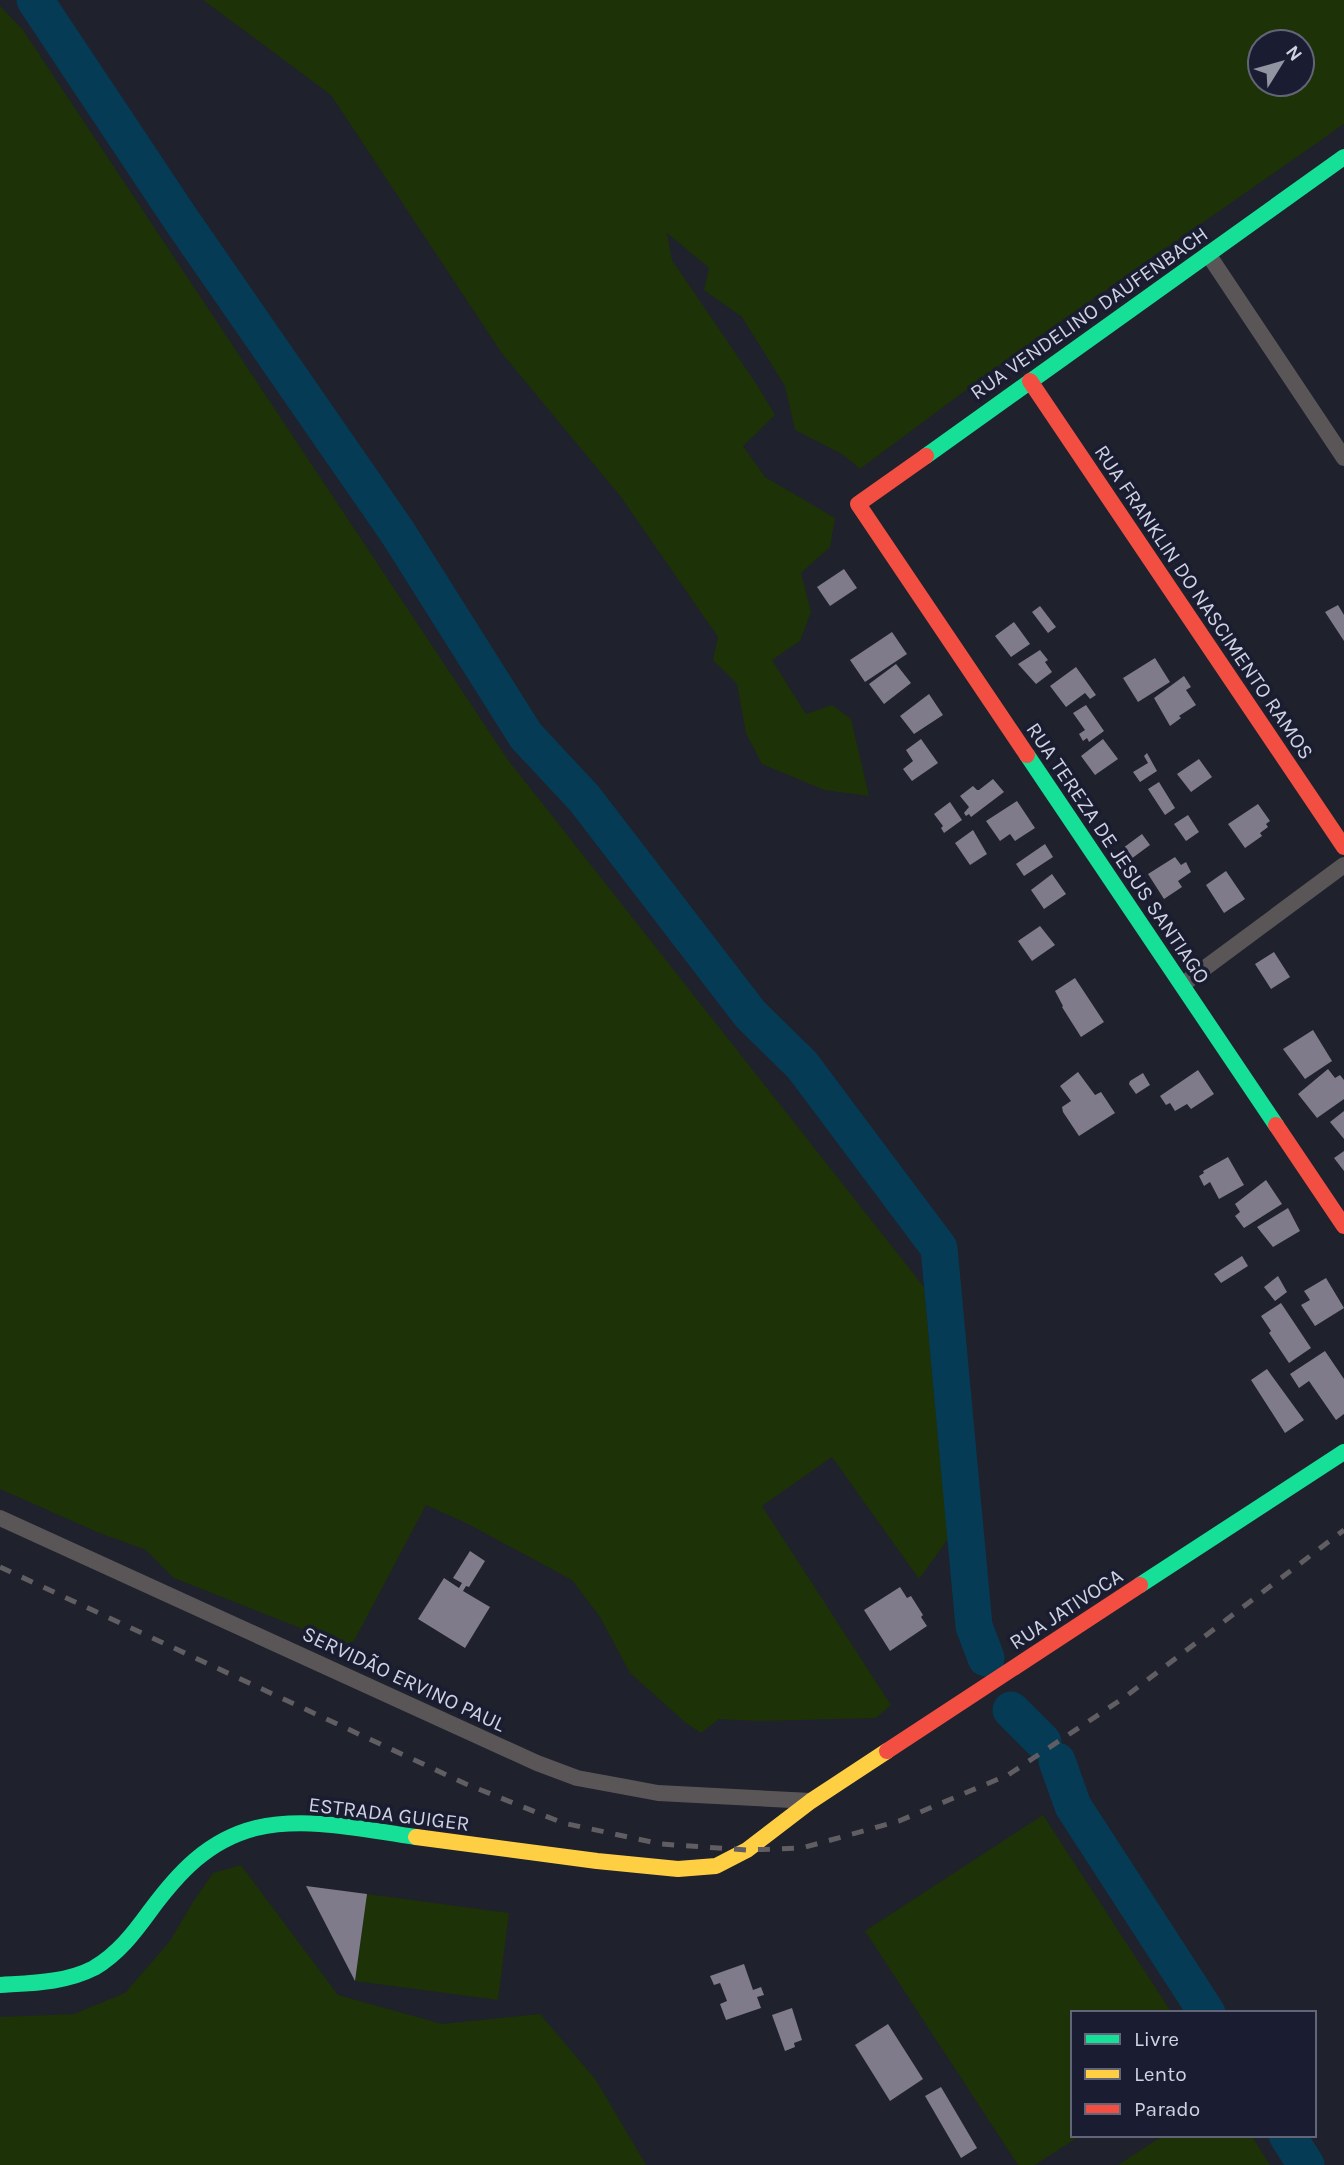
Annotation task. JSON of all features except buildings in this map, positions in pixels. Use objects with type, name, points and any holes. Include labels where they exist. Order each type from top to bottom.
[{"type":"street","name":"RUA VENDELINO DAUFENBACH","points":[[858,504],[1344,157]]},
{"type":"street","points":[[1208,254],[1344,457]]},
{"type":"street","name":"RUA FRANKLIN DO NASCIMENTO RAMOS","points":[[1030,381],[1344,847]]},
{"type":"street","name":"RUA TEREZA DE JESUS SANTIAGO","points":[[858,504],[1344,1226]]},
{"type":"street","points":[[1182,985],[1344,865]]},
{"type":"street","name":"RUA JATIVOCA","points":[[811,1801],[1344,1452]]},
{"type":"street","name":"SERVIDÃO ERVINO PAUL","points":[[0,1518],[537,1763],[577,1778],[658,1793],[811,1801]]},
{"type":"street","name":"ESTRADA GUIGER","points":[[0,1985],[62,1980],[103,1962],[125,1944],[180,1873],[201,1854],[225,1839],[255,1828],[285,1824],[327,1825],[597,1861],[678,1868],[716,1866],[747,1850],[811,1801]]},
{"type":"green space","points":[[203,0],[1344,0],[1344,124],[1013,355],[860,469],[842,454],[795,430],[785,386],[742,317],[704,290],[709,268],[667,233],[672,260],[775,415],[743,446],[765,477],[835,518],[830,547],[801,573],[811,612],[800,641],[772,660],[806,714],[832,705],[851,719],[869,796],[824,790],[762,764],[746,733],[737,684],[713,660],[718,637],[621,497],[501,352],[331,95]]},
{"type":"green space","points":[[0,6],[23,30],[508,760],[924,1287],[948,1539],[919,1579],[832,1457],[762,1506],[891,1705],[876,1718],[759,1721],[719,1719],[701,1733],[630,1673],[600,1617],[572,1580],[466,1523],[426,1505],[354,1641],[343,1645],[174,1578],[146,1550],[97,1532],[0,1489]]},
{"type":"green space","points":[[1043,1815],[1171,2011],[1071,2011],[1071,2137],[1078,2137],[1035,2165],[1018,2165],[865,1931]]},
{"type":"green space","points":[[241,1865],[338,1995],[442,2024],[540,2014],[596,2080],[646,2165],[0,2165],[0,2017],[74,2014],[125,1993],[170,1941],[213,1873]]},
{"type":"green space","points":[[367,1894],[509,1913],[498,2000],[355,1981]]},
{"type":"green space","points":[[1161,2137],[1252,2137],[1270,2165],[1118,2165]]},
{"type":"waterway","points":[[35,0],[180,218],[398,533],[526,736],[584,798],[750,1014],[802,1065],[939,1248],[974,1626],[986,1658]]},
{"type":"waterway","points":[[1011,1710],[1043,1742]]},
{"type":"waterway","points":[[1057,1761],[1073,1806],[1206,2011]]},
{"type":"waterway","points":[[1288,2137],[1306,2165]]},
{"type":"railway","points":[[0,1567],[466,1784],[563,1823],[661,1844],[747,1850],[802,1848],[899,1821],[1008,1775],[1125,1697],[1344,1530]]},
{"type":"traffic: fast","points":[[926,456],[1344,157]]},
{"type":"traffic: fast","points":[[1027,755],[1276,1125]]},
{"type":"traffic: fast","points":[[1140,1585],[1344,1452]]},
{"type":"traffic: fast","points":[[0,1985],[60,1979],[94,1968],[125,1942],[183,1871],[209,1850],[239,1833],[296,1823],[416,1837]]},
{"type":"traffic: slow","points":[[416,1837],[678,1869],[716,1866],[747,1850],[811,1801],[887,1751]]},
{"type":"traffic: jam","points":[[1030,381],[1344,847]]},
{"type":"traffic: jam","points":[[926,456],[858,504],[1027,755]]},
{"type":"traffic: jam","points":[[1276,1125],[1344,1226]]},
{"type":"traffic: jam","points":[[887,1751],[1140,1585]]}]
